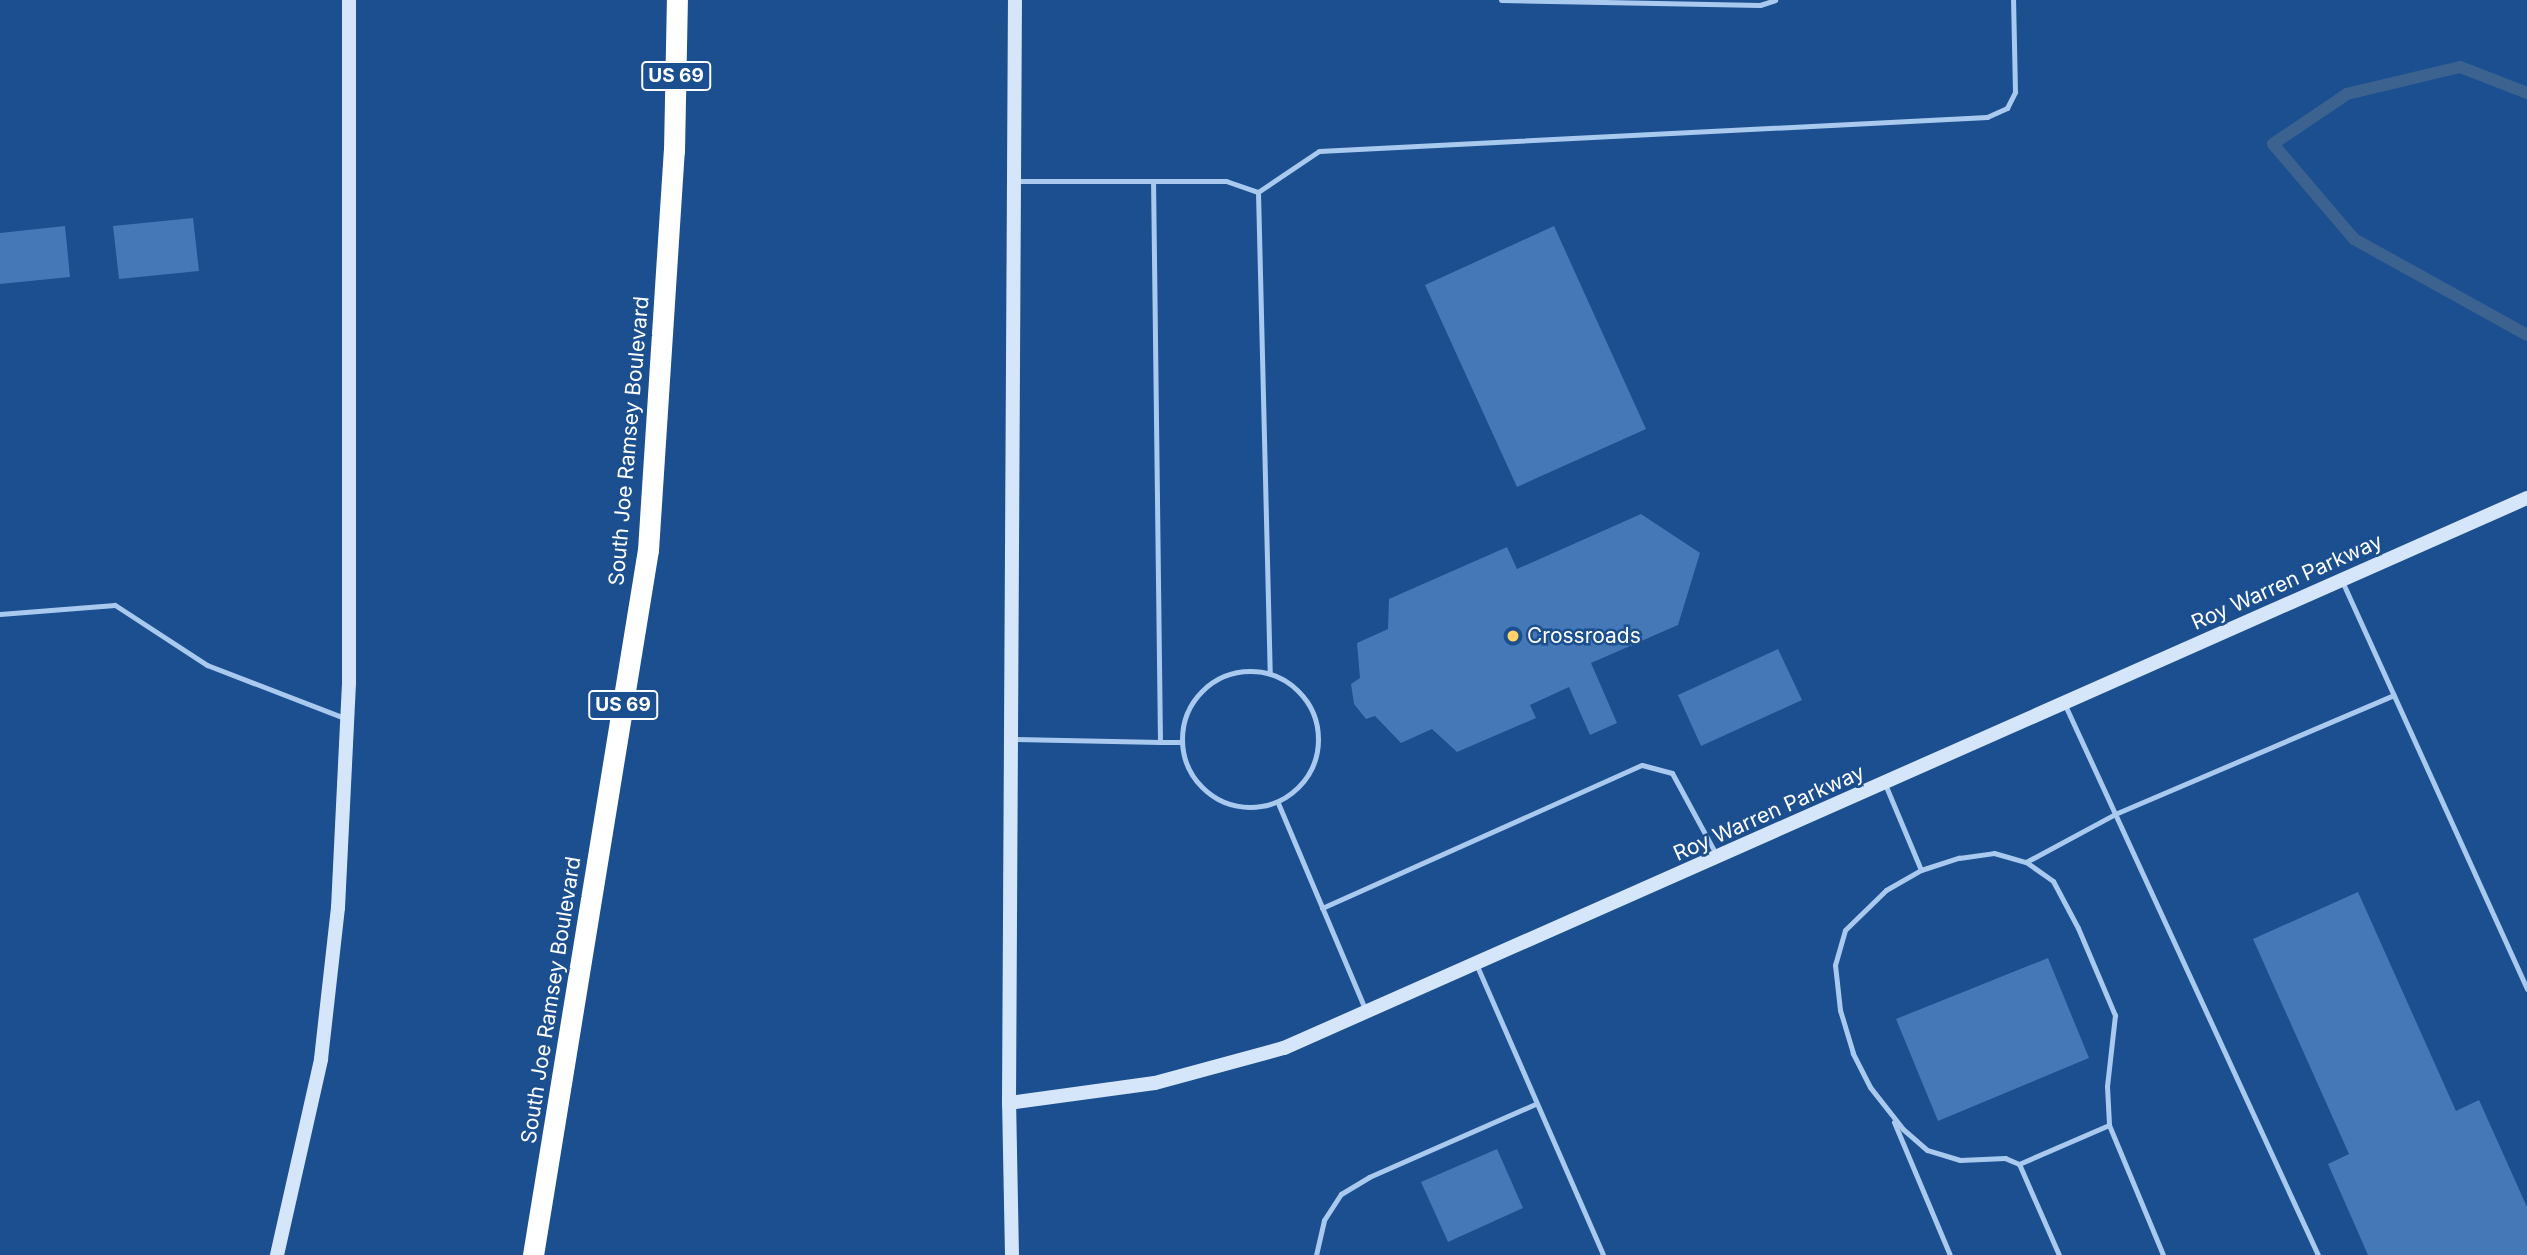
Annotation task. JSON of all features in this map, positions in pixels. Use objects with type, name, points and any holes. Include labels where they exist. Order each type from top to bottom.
[{"type":"highway","name":"South Joe Ramsey Boulevard","points":[[533,1255],[649,550],[674,151],[677,0]]},
{"type":"street","points":[[277,1255],[321,1059],[338,908],[347,719],[349,0]]},
{"type":"street","points":[[1012,1255],[1009,1102],[1016,0]]},
{"type":"street","name":"Roy Warren Parkway","points":[[1009,1102],[1155,1083],[1218,1069],[1367,1013],[2527,498]]},
{"type":"lane","points":[[1502,0],[1760,5],[1775,0]]},
{"type":"lane","points":[[1258,192],[1319,150],[1987,117],[2007,108],[2015,92],[2013,0]]},
{"type":"lane","points":[[1015,181],[1226,181],[1258,192]]},
{"type":"lane","points":[[1153,181],[1160,742]]},
{"type":"lane","points":[[1258,192],[1270,673]]},
{"type":"lane","points":[[2342,581],[2527,989]]},
{"type":"lane","points":[[0,614],[115,606],[207,665],[347,719]]},
{"type":"lane","points":[[1233,673],[1270,673],[1301,693],[1312,708],[1318,735],[1315,762],[1306,779],[1278,803],[1241,807],[1214,797],[1193,778],[1181,742],[1183,724],[1201,691],[1233,673]]},
{"type":"lane","points":[[2026,862],[2115,814],[2393,695]]},
{"type":"lane","points":[[2064,704],[2318,1255]]},
{"type":"lane","points":[[1011,739],[1181,742]]},
{"type":"lane","points":[[1322,908],[1642,765],[1672,773],[1718,859]]},
{"type":"lane","points":[[1885,784],[1922,870]]},
{"type":"lane","points":[[1278,803],[1367,1013]]},
{"type":"lane","points":[[1950,1255],[1891,1114],[1853,1053],[1840,1010],[1835,965],[1844,930],[1886,890],[1922,870],[1994,853],[2026,862],[2053,881],[2115,1015],[2107,1086],[2109,1125],[2163,1255]]},
{"type":"lane","points":[[1477,966],[1603,1255]]},
{"type":"lane","points":[[1316,1255],[1324,1220],[1341,1194],[1369,1177],[1535,1104]]},
{"type":"lane","points":[[1891,1114],[1927,1150],[1960,1160],[2005,1158],[2019,1164],[2059,1255]]},
{"type":"lane","points":[[2019,1164],[2109,1125]]},
{"type":"building","points":[[193,218],[199,271],[119,279],[113,226]]},
{"type":"building","points":[[65,226],[70,277],[0,284],[0,233]]},
{"type":"building","points":[[1554,226],[1646,429],[1517,487],[1425,285]]},
{"type":"building","name":"Crossroads","points":[[1641,514],[1700,553],[1678,625],[1591,663],[1617,723],[1590,735],[1569,687],[1530,705],[1536,718],[1457,752],[1432,729],[1401,743],[1375,716],[1366,719],[1354,704],[1351,684],[1360,678],[1357,643],[1388,629],[1389,599],[1507,547],[1517,569]]},
{"type":"building","points":[[1778,649],[1802,700],[1701,746],[1678,695]]},
{"type":"building","points":[[2358,892],[2456,1111],[2479,1100],[2527,1207],[2527,1255],[2368,1255],[2328,1164],[2349,1154],[2253,939]]},
{"type":"building","points":[[2048,958],[2089,1058],[1938,1121],[1896,1019]]},
{"type":"building","points":[[1497,1149],[1523,1208],[1448,1242],[1421,1182]]},
{"type":"waterway","points":[[2527,93],[2460,67],[2347,94],[2273,144],[2354,239],[2527,335]]},
{"type":"place","name":"Crossroads","points":[[1513,636]]}]
